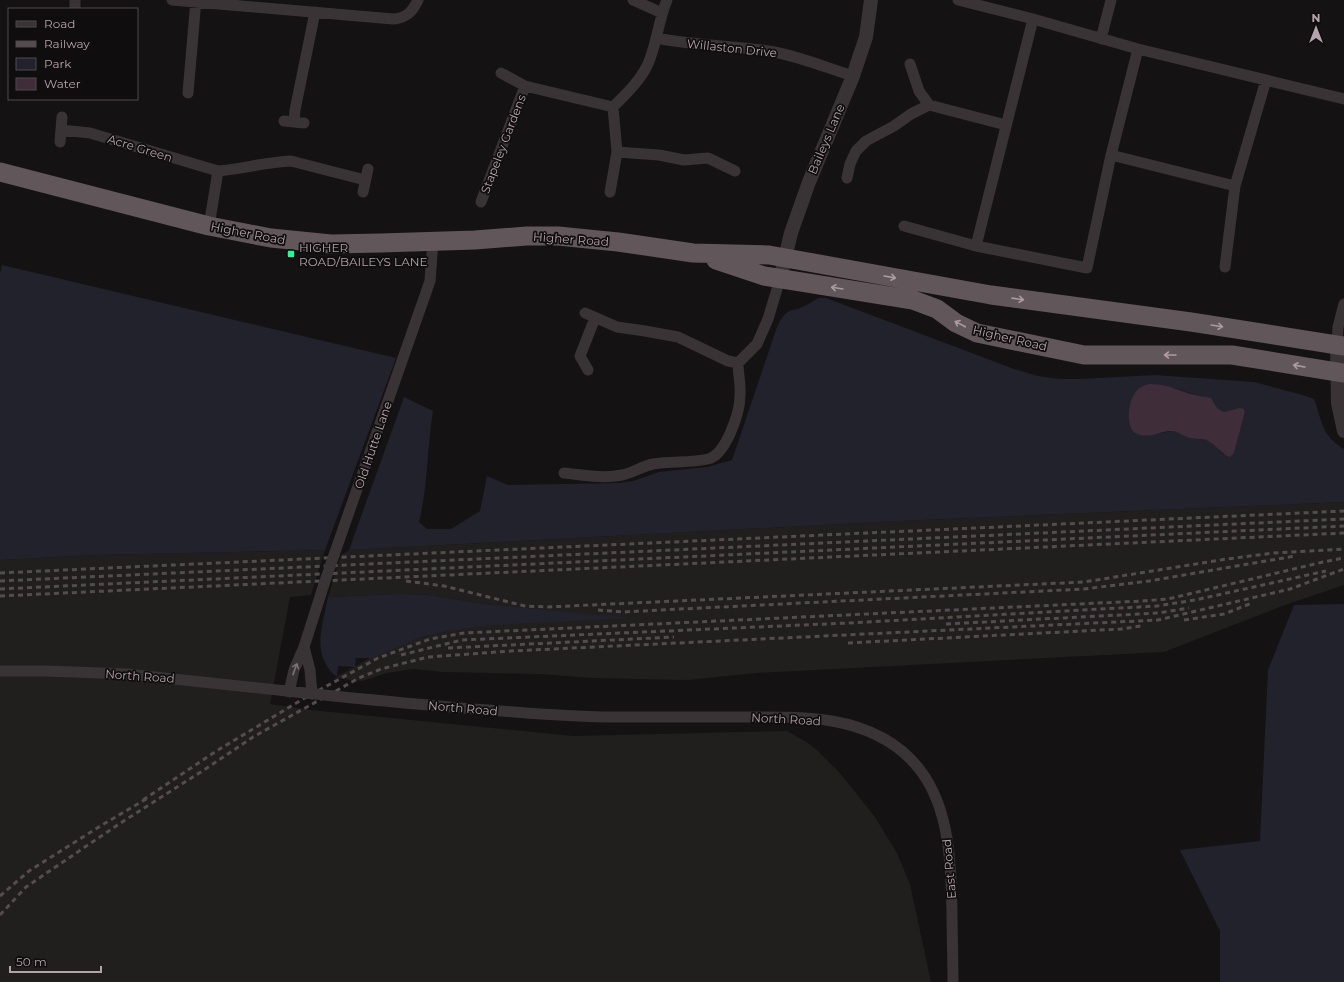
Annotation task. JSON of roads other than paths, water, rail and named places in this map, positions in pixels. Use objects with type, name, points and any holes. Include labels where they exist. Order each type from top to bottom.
[{"type":"highway","name":"Higher Road","points":[[0,172],[209,226],[264,237],[302,242],[331,244],[433,242],[520,236],[558,236],[618,242],[693,253],[769,255],[991,295],[1191,322],[1341,346]]},
{"type":"highway","name":"Higher Road","points":[[693,253],[764,276],[913,300],[937,309],[956,323],[977,333],[1084,355],[1232,355],[1341,373]]},
{"type":"street","points":[[172,0],[400,18],[410,14],[418,0]]},
{"type":"street","points":[[633,0],[662,13]]},
{"type":"street","points":[[610,192],[617,152],[613,107],[634,86],[647,66],[667,0]]},
{"type":"street","name":"Baileys Lane","points":[[780,279],[791,233],[809,182],[853,76],[866,37],[871,0]]},
{"type":"street","points":[[958,0],[1033,19],[1138,49],[1344,99]]},
{"type":"street","points":[[1101,39],[1111,0]]},
{"type":"street","points":[[188,93],[196,1]]},
{"type":"street","points":[[294,122],[314,12]]},
{"type":"street","points":[[976,246],[1033,19]]},
{"type":"street","name":"Willaston Drive","points":[[656,38],[679,42],[726,45],[775,52],[853,76]]},
{"type":"street","points":[[904,226],[976,246],[1087,268],[1111,155],[1138,49]]},
{"type":"street","points":[[910,64],[919,91],[929,105],[1006,125]]},
{"type":"street","name":"Stapeley Gardens","points":[[501,73],[525,86],[613,107]]},
{"type":"street","points":[[1225,267],[1235,186],[1266,80]]},
{"type":"street","name":"Stapeley Gardens","points":[[481,202],[525,86]]},
{"type":"street","points":[[847,178],[850,164],[856,151],[866,141],[929,105]]},
{"type":"street","points":[[60,142],[62,117]]},
{"type":"street","name":"Acre Green","points":[[61,130],[90,133],[218,171],[291,161],[365,180]]},
{"type":"street","points":[[617,152],[684,160],[708,158],[735,171]]},
{"type":"street","points":[[1111,155],[1235,186]]},
{"type":"street","points":[[363,192],[368,169]]},
{"type":"street","points":[[209,226],[218,171]]},
{"type":"street","name":"Old Hutte Lane","points":[[289,692],[294,670],[304,647],[324,584],[430,281],[433,242]]},
{"type":"street","points":[[564,473],[592,476],[621,476],[635,472],[650,465],[667,462],[710,459],[716,455],[727,441],[739,405],[740,396],[738,363],[757,344],[768,319],[780,279]]},
{"type":"street","points":[[1344,304],[1338,327],[1341,346],[1341,373],[1338,403],[1344,431]]},
{"type":"street","points":[[588,370],[580,356],[590,316],[617,327],[678,337],[728,360],[738,363]]},
{"type":"street","points":[[304,647],[310,670],[309,692]]},
{"type":"street","name":"North Road","points":[[0,671],[127,674],[289,692],[309,692],[375,701],[569,716],[778,717],[831,721],[864,729],[876,734],[900,749],[915,763]]},
{"type":"street","name":"East Road","points":[[915,763],[927,780],[936,798],[948,842],[951,890],[953,982]]},
{"type":"water","points":[[1150,384],[1166,386],[1189,394],[1211,398],[1218,409],[1224,412],[1240,408],[1244,409],[1245,412],[1234,453],[1230,457],[1227,456],[1206,440],[1190,438],[1173,431],[1145,436],[1137,434],[1133,431],[1129,421],[1129,409],[1131,402],[1138,389]]},
{"type":"railway","points":[[0,573],[1344,511]]},
{"type":"railway","points":[[0,581],[1344,519]]},
{"type":"railway","points":[[0,589],[1344,526]]},
{"type":"railway","points":[[0,596],[1344,533]]},
{"type":"railway","points":[[406,581],[444,586],[525,606],[548,607],[1084,582],[1274,553],[1344,549]]},
{"type":"railway","points":[[598,610],[623,612],[1084,589],[1149,581],[1295,556]]},
{"type":"railway","points":[[143,800],[218,750],[303,699],[378,658],[430,639],[464,633],[1168,599],[1344,558]]},
{"type":"railway","points":[[0,915],[26,887],[119,824],[253,737],[359,678],[381,669],[428,657],[511,651],[1158,620],[1290,589],[1344,569]]},
{"type":"railway","points":[[401,655],[462,640],[848,623],[1157,606],[1195,600],[1326,571]]},
{"type":"railway","points":[[1184,620],[1224,614],[1252,603]]},
{"type":"railway","points":[[946,624],[1158,613],[1189,608]]},
{"type":"railway","points":[[848,643],[1121,629],[1141,626]]},
{"type":"railway","points":[[448,648],[674,637]]},
{"type":"railway","points":[[0,896],[29,871],[148,798]]},
{"type":"place","name":"HIGHER ROAD/BAILEYS LANE","points":[[291,254]]}]
